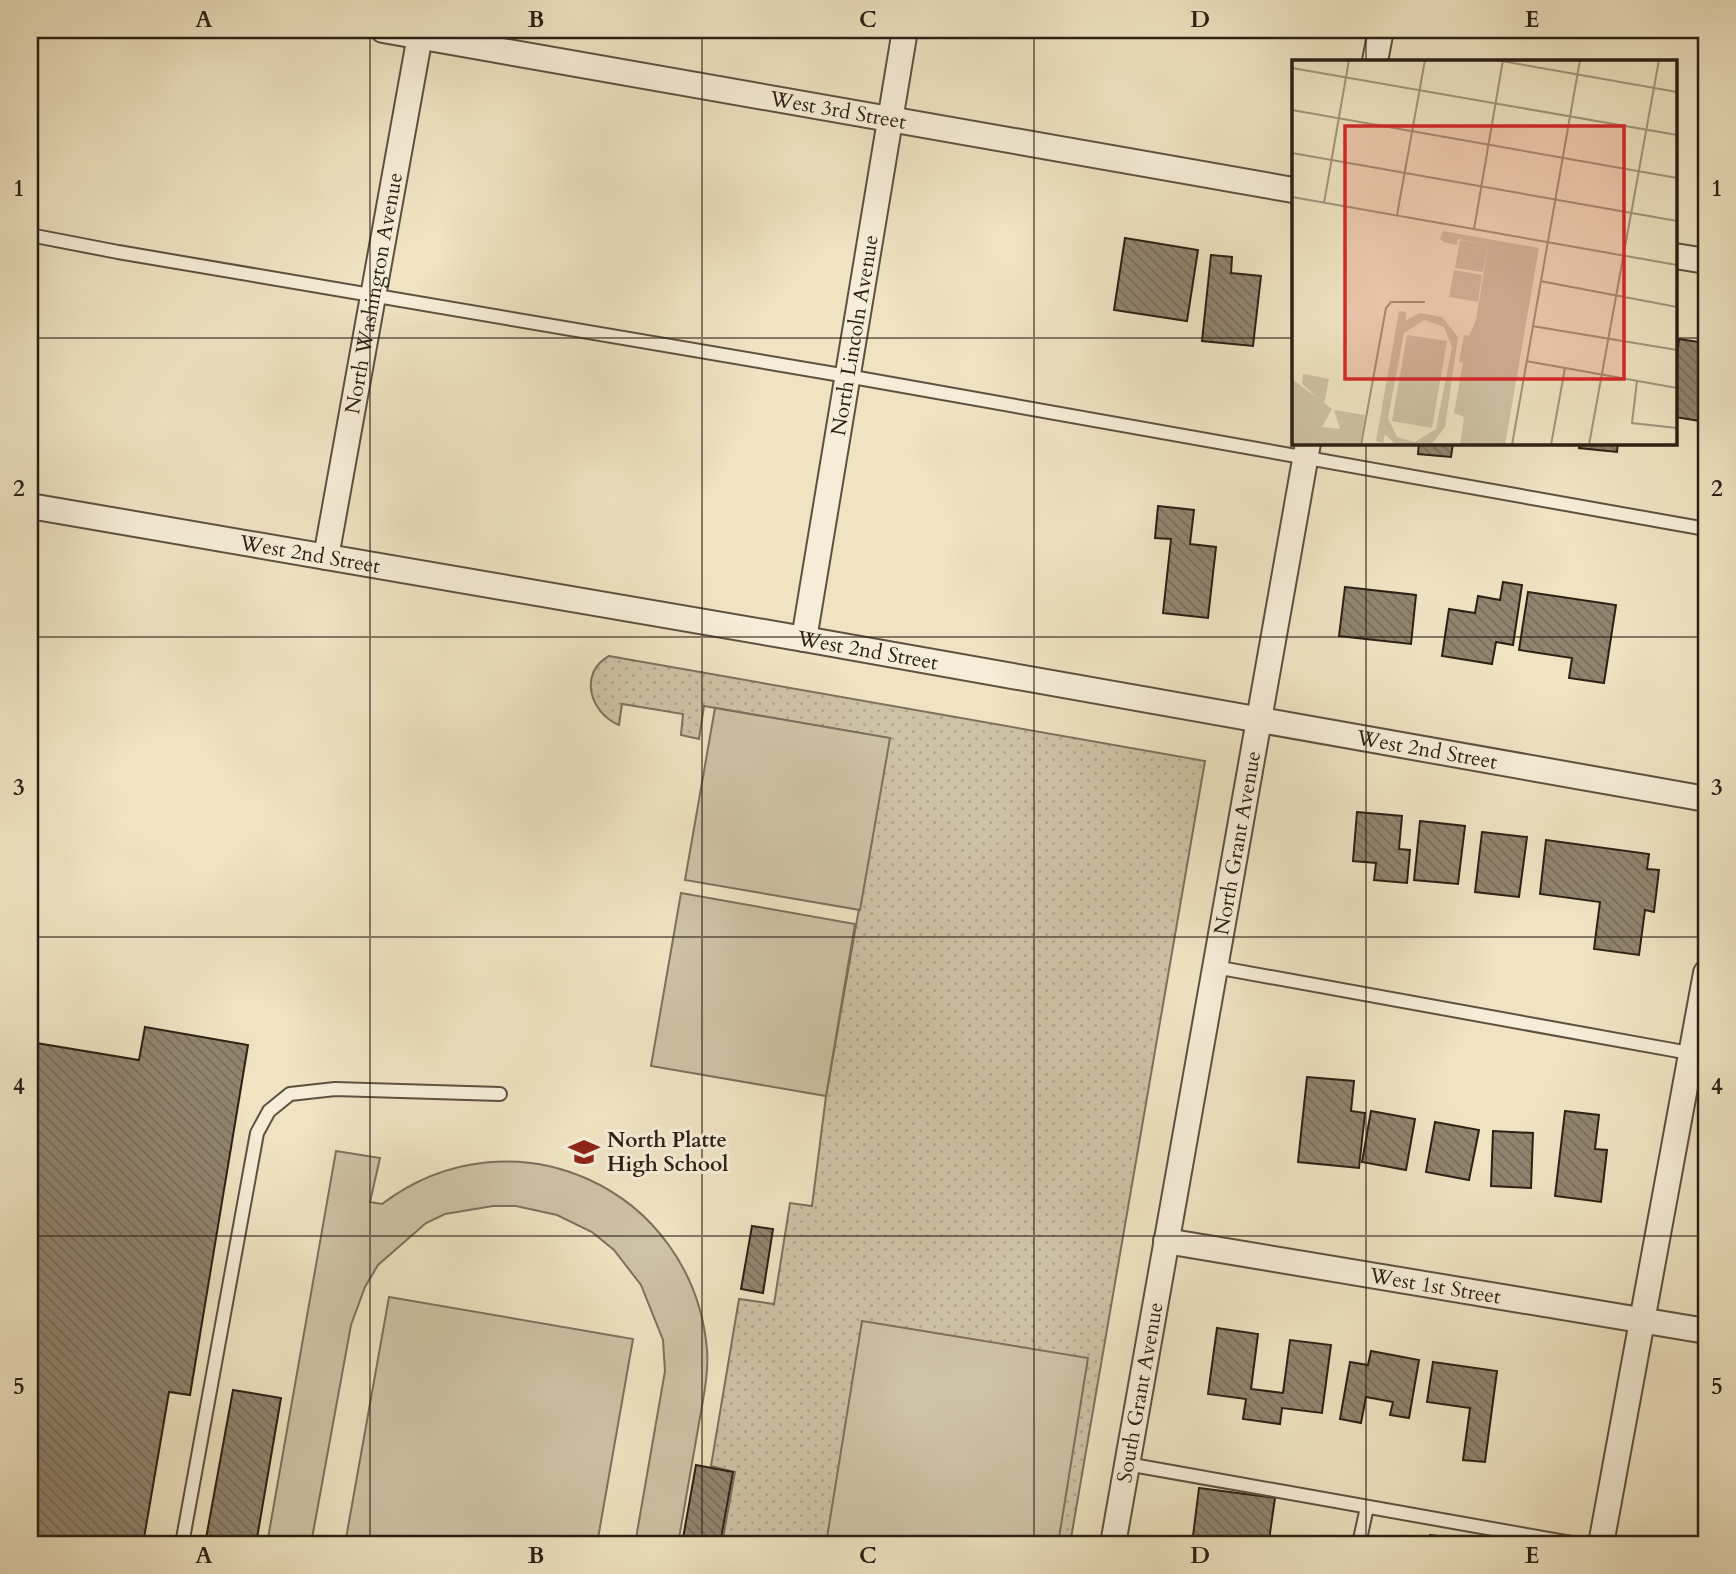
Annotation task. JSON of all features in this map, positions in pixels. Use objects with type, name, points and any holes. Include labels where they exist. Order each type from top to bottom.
[{"type":"street","name":"West 3rd Street","points":[[383,30],[421,33],[1292,190]]},
{"type":"street","name":"North Lincoln Avenue","points":[[804,639],[905,30]]},
{"type":"street","points":[[1376,60],[1381,30]]},
{"type":"street","name":"North Washington Avenue","points":[[326,557],[421,33]]},
{"type":"street","points":[[1676,256],[1706,261]]},
{"type":"street","name":"North Grant Avenue","points":[[1166,1241],[1306,450]]},
{"type":"street","name":"West 2nd Street","points":[[30,506],[804,639],[1706,799]]},
{"type":"street","points":[[1601,1544],[1642,1320],[1699,1055],[1706,973]]},
{"type":"street","name":"West 1st Street","points":[[1166,1241],[1706,1331]]},
{"type":"street","name":"South Grant Avenue","points":[[1113,1544],[1166,1241]]},
{"type":"lane","points":[[30,235],[847,376],[1306,450],[1706,529]]},
{"type":"lane","points":[[1215,967],[1699,1055]]},
{"type":"lane","points":[[182,1544],[257,1133],[269,1111],[290,1094],[335,1089],[500,1094]]},
{"type":"lane","points":[[1127,1464],[1577,1544]]},
{"type":"lane","points":[[1359,1544],[1367,1507]]},
{"type":"shaded area","points":[[609,656],[1205,761],[1070,1544],[722,1544],[735,1472],[711,1466],[739,1299],[774,1304],[790,1203],[812,1206],[826,1096],[889,738],[704,706],[699,739],[681,735],[683,714],[622,704],[619,725],[601,712],[592,692],[593,672],[599,663]]},
{"type":"shaded area","points":[[715,708],[890,738],[860,910],[685,880]]},
{"type":"shaded area","points":[[681,893],[855,924],[826,1096],[651,1066]]},
{"type":"shaded area","points":[[336,1151],[380,1158],[370,1202],[382,1204],[433,1175],[486,1163],[538,1164],[588,1179],[632,1206],[668,1244],[694,1292],[707,1349],[704,1396],[678,1544],[635,1544],[665,1371],[663,1340],[641,1285],[614,1250],[592,1232],[557,1215],[516,1206],[493,1206],[445,1214],[426,1223],[378,1265],[365,1287],[351,1325],[311,1544],[267,1544]]},
{"type":"shaded area","points":[[389,1297],[633,1339],[597,1544],[345,1544]]},
{"type":"shaded area","points":[[862,1321],[1088,1358],[1058,1544],[826,1544]]},
{"type":"building","points":[[1125,238],[1198,250],[1187,321],[1114,310]]},
{"type":"building","points":[[1211,255],[1232,257],[1231,273],[1261,276],[1253,346],[1202,341]]},
{"type":"building","points":[[1679,339],[1706,343],[1706,422],[1676,417],[1676,361]]},
{"type":"building","points":[[1419,444],[1453,444],[1451,457],[1418,454]]},
{"type":"building","points":[[1580,444],[1618,444],[1617,452],[1579,448]]},
{"type":"building","points":[[1158,506],[1194,510],[1190,544],[1216,547],[1208,618],[1163,613],[1171,539],[1155,538]]},
{"type":"building","points":[[1503,582],[1522,585],[1513,645],[1496,642],[1492,664],[1442,656],[1449,609],[1475,613],[1478,596],[1500,600]]},
{"type":"building","points":[[1345,587],[1416,595],[1411,644],[1339,636]]},
{"type":"building","points":[[1528,592],[1616,605],[1604,683],[1569,678],[1572,658],[1519,650]]},
{"type":"building","points":[[1357,812],[1402,816],[1399,849],[1410,850],[1407,883],[1374,880],[1376,863],[1353,861]]},
{"type":"building","points":[[1420,821],[1465,826],[1458,884],[1414,880]]},
{"type":"building","points":[[1482,832],[1527,837],[1519,897],[1475,892]]},
{"type":"building","points":[[1546,840],[1649,854],[1647,869],[1659,870],[1654,912],[1645,910],[1639,955],[1594,949],[1600,902],[1540,894]]},
{"type":"building","points":[[145,1027],[248,1045],[190,1395],[169,1392],[143,1544],[30,1544],[30,1042],[139,1060]]},
{"type":"building","points":[[1307,1077],[1354,1081],[1351,1111],[1365,1113],[1359,1168],[1298,1162]]},
{"type":"building","points":[[1371,1111],[1415,1119],[1406,1170],[1362,1162]]},
{"type":"building","points":[[1565,1111],[1599,1115],[1595,1149],[1607,1150],[1601,1202],[1555,1196]]},
{"type":"building","points":[[1435,1122],[1479,1130],[1469,1180],[1426,1172]]},
{"type":"building","points":[[1493,1131],[1533,1133],[1531,1188],[1491,1186]]},
{"type":"building","points":[[752,1226],[773,1229],[763,1293],[741,1289]]},
{"type":"building","points":[[1217,1328],[1258,1334],[1251,1389],[1283,1393],[1290,1340],[1331,1345],[1322,1413],[1282,1408],[1280,1424],[1243,1419],[1246,1399],[1208,1394]]},
{"type":"building","points":[[1371,1351],[1419,1360],[1409,1418],[1390,1415],[1393,1402],[1366,1397],[1361,1423],[1340,1419],[1350,1362],[1368,1365]]},
{"type":"building","points":[[1433,1362],[1497,1371],[1485,1462],[1463,1460],[1470,1408],[1427,1402]]},
{"type":"building","points":[[233,1390],[281,1398],[256,1544],[205,1544]]},
{"type":"building","points":[[696,1465],[733,1472],[720,1544],[682,1544]]},
{"type":"building","points":[[1199,1488],[1275,1498],[1269,1540],[1287,1544],[1192,1544]]},
{"type":"building","points":[[1430,1535],[1502,1544],[1428,1544]]},
{"type":"place","name":"North Platte High School","points":[[584,1152]]}]
